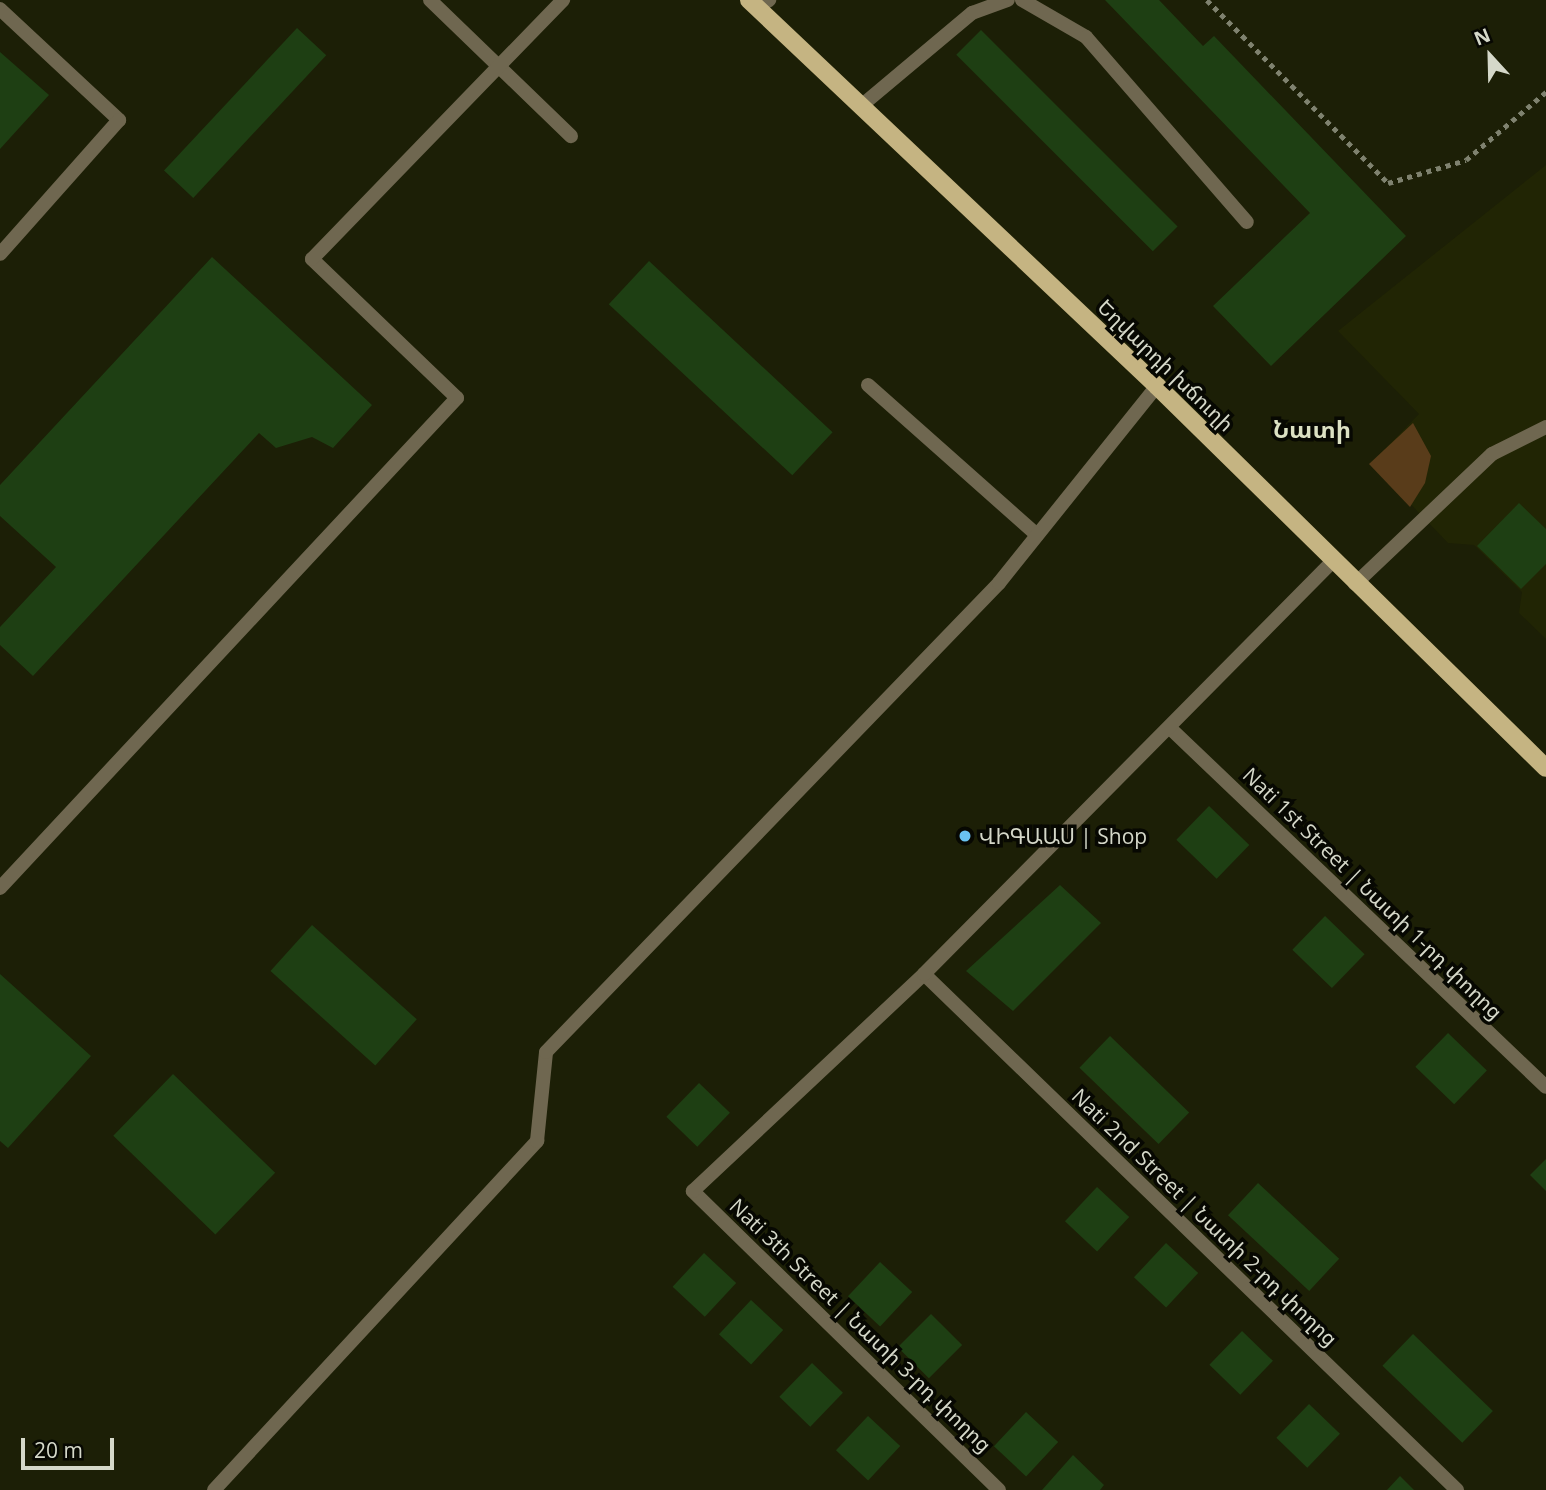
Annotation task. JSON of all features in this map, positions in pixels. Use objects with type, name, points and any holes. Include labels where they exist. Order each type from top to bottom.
[{"type":"main road","name":"Եղվարդի խճուղի","points":[[758,2],[861,106],[1157,386],[1332,562],[1546,768]]},
{"type":"street","points":[[430,0],[570,136]]},
{"type":"street","points":[[0,888],[457,398],[312,259],[563,0]]},
{"type":"street","points":[[861,106],[972,13],[1009,0]]},
{"type":"street","points":[[1022,0],[1086,37],[1247,222]]},
{"type":"street","points":[[0,9],[119,120],[0,254]]},
{"type":"street","points":[[868,384],[1037,535]]},
{"type":"street","points":[[214,1490],[537,1141],[545,1052],[999,583],[1157,386]]},
{"type":"street","points":[[1355,584],[1492,454],[1546,427]]},
{"type":"street","points":[[924,974],[1171,729],[1332,562]]},
{"type":"street","name":"Nati 1st Street | Նատի 1-րդ փողոց","points":[[1171,729],[1546,1087]]},
{"type":"street","name":"Nati 3th Street | Նատի 3-րդ փողոց","points":[[924,974],[693,1191],[999,1490]]},
{"type":"street","name":"Nati 2nd Street | Նատի 2-րդ փողոց","points":[[924,974],[1457,1490]]},
{"type":"path","points":[[1207,0],[1388,183],[1466,160],[1546,92]]},
{"type":"shaded area","points":[[1546,165],[1546,639],[1519,613],[1522,592],[1474,545],[1448,543],[1371,463],[1419,414],[1338,331]]},
{"type":"shaded area","points":[[1413,423],[1431,456],[1425,483],[1410,507],[1369,464]]},
{"type":"building","points":[[1105,0],[1159,0],[1203,46],[1214,36],[1406,236],[1271,366],[1213,306],[1310,213]]},
{"type":"building","points":[[297,28],[326,55],[193,198],[164,171]]},
{"type":"building","points":[[981,30],[1178,227],[1153,251],[956,55]]},
{"type":"building","points":[[0,52],[49,95],[0,149]]},
{"type":"building","points":[[212,257],[372,405],[333,448],[312,437],[276,448],[259,433],[33,676],[0,645],[0,627],[56,567],[0,516],[0,485]]},
{"type":"building","points":[[649,261],[833,432],[792,475],[609,304]]},
{"type":"building","points":[[1519,503],[1546,529],[1546,564],[1521,589],[1477,546]]},
{"type":"building","points":[[1209,806],[1249,845],[1217,879],[1176,840]]},
{"type":"building","points":[[1060,885],[1101,923],[1013,1011],[966,971]]},
{"type":"building","points":[[1325,916],[1365,954],[1332,988],[1292,950]]},
{"type":"building","points":[[312,925],[417,1019],[375,1065],[271,971]]},
{"type":"building","points":[[0,974],[91,1056],[8,1148],[0,1141]]},
{"type":"building","points":[[1448,1033],[1487,1071],[1454,1104],[1415,1067]]},
{"type":"building","points":[[1110,1036],[1189,1112],[1159,1144],[1079,1068]]},
{"type":"building","points":[[173,1074],[275,1173],[215,1235],[113,1136]]},
{"type":"building","points":[[699,1083],[730,1113],[697,1147],[666,1117]]},
{"type":"building","points":[[1546,1159],[1546,1191],[1530,1175]]},
{"type":"building","points":[[1258,1183],[1339,1259],[1309,1291],[1228,1215]]},
{"type":"building","points":[[1097,1187],[1129,1217],[1097,1251],[1065,1221]]},
{"type":"building","points":[[1166,1243],[1198,1273],[1166,1307],[1134,1277]]},
{"type":"building","points":[[704,1253],[736,1283],[705,1317],[673,1287]]},
{"type":"building","points":[[880,1262],[912,1292],[880,1326],[848,1296]]},
{"type":"building","points":[[751,1300],[783,1330],[751,1364],[719,1334]]},
{"type":"building","points":[[931,1314],[962,1345],[929,1378],[898,1347]]},
{"type":"building","points":[[1242,1331],[1273,1361],[1240,1395],[1209,1365]]},
{"type":"building","points":[[1413,1334],[1493,1411],[1462,1443],[1382,1366]]},
{"type":"building","points":[[812,1363],[843,1393],[810,1427],[779,1397]]},
{"type":"building","points":[[1309,1404],[1340,1434],[1307,1468],[1276,1438]]},
{"type":"building","points":[[1026,1412],[1058,1442],[1026,1476],[994,1446]]},
{"type":"building","points":[[868,1416],[900,1446],[868,1480],[836,1450]]},
{"type":"building","points":[[1073,1455],[1104,1485],[1100,1490],[1042,1490]]},
{"type":"building","points":[[1400,1476],[1414,1490],[1387,1490]]},
{"type":"place","name":"ՎԻԳԱԱՍ | Shop","points":[[965,836]]},
{"type":"district","name":"Նատի","points":[[1312,429]]}]
